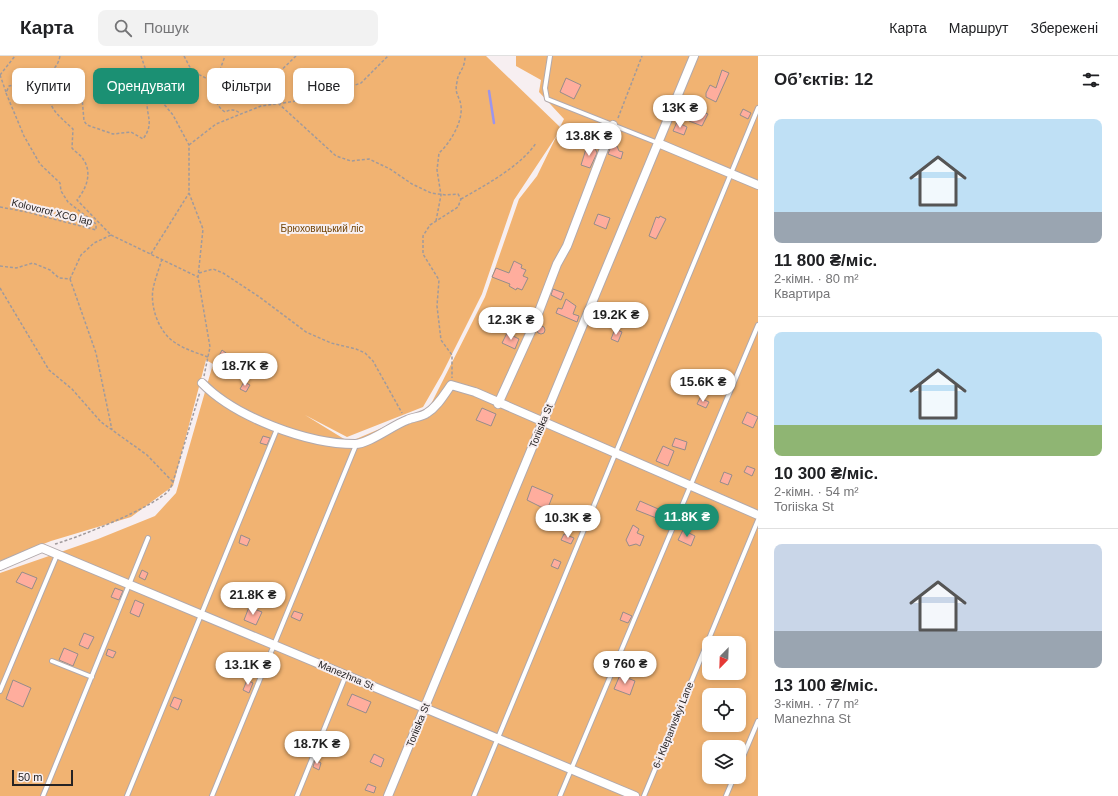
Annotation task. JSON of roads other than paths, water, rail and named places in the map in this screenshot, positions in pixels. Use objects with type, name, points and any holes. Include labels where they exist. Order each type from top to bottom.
[{"type":"street","name":"Toriiska St","points":[[388,796],[694,56]]},
{"type":"street","points":[[498,404],[533,327],[614,125]]},
{"type":"street","points":[[658,143],[758,185]]},
{"type":"street","points":[[202,383],[215,396],[277,429],[316,439],[356,444],[384,432],[406,420],[427,414],[451,386],[475,392],[498,404],[543,422],[615,455],[758,515]]},
{"type":"street","name":"Manezhna St","points":[[0,566],[42,548],[635,796]]},
{"type":"lane","points":[[550,56],[545,88],[548,99],[658,143]]},
{"type":"lane","points":[[474,796],[758,108]]},
{"type":"lane","points":[[560,796],[689,486],[758,325]]},
{"type":"lane","points":[[127,796],[277,429]]},
{"type":"lane","points":[[212,796],[356,444]]},
{"type":"lane","name":"6-i Kleparivskyi Lane","points":[[644,796],[758,520]]},
{"type":"lane","points":[[44,796],[148,538]]},
{"type":"lane","points":[[0,691],[58,555]]},
{"type":"lane","points":[[52,661],[92,677]]},
{"type":"lane","points":[[297,796],[346,675]]},
{"type":"lane","points":[[746,749],[758,721]]},
{"type":"lane","points":[[726,796],[731,784]]},
{"type":"waterway","points":[[489,91],[494,123]]},
{"type":"park label","name":"Брюховицький ліс","points":[[322,228]]}]
